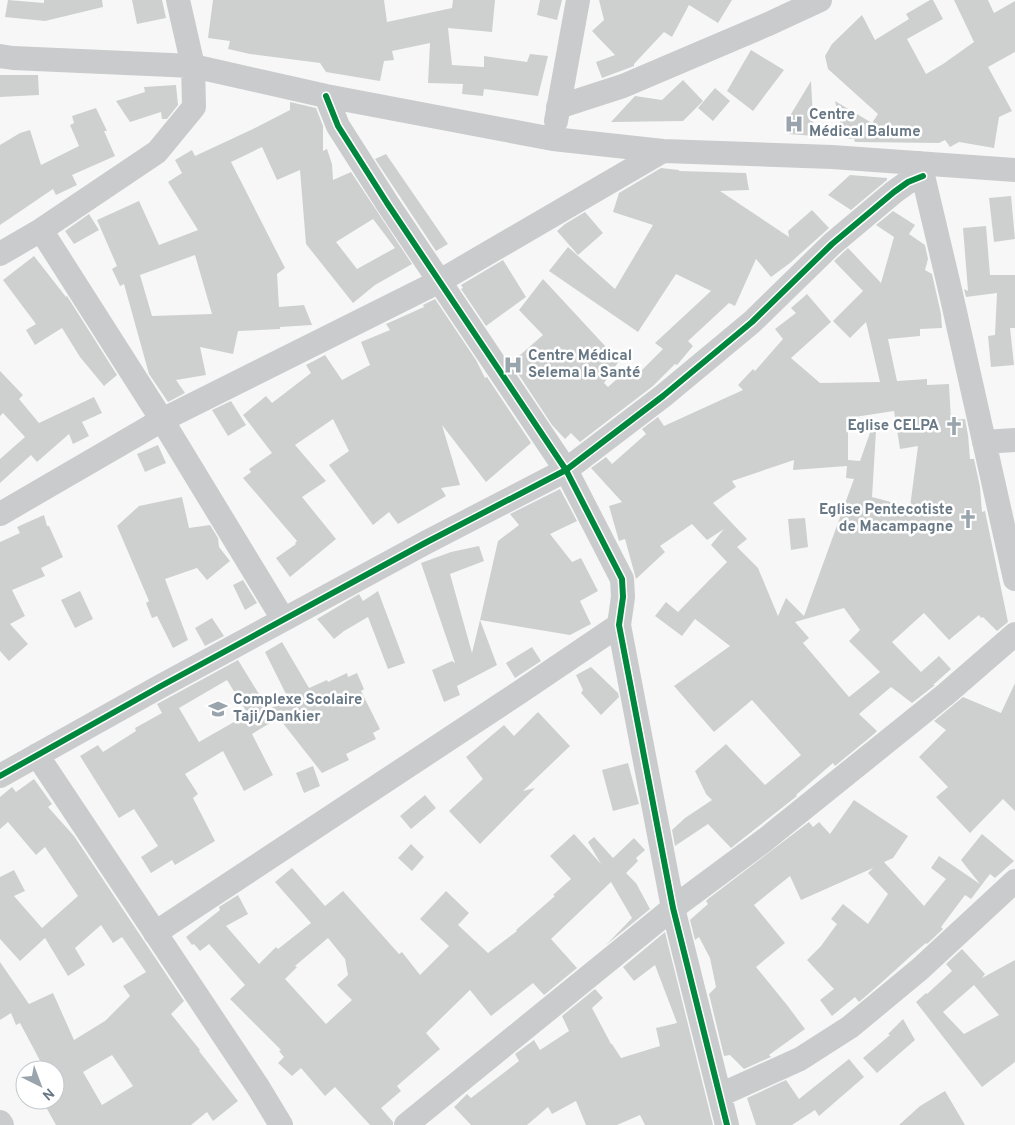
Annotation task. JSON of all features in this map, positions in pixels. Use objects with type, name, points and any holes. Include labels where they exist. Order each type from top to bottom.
[{"type":"street","points":[[0,254],[41,230],[157,152],[194,107],[193,66],[178,0]]},
{"type":"street","points":[[553,139],[578,0]]},
{"type":"street","points":[[558,107],[623,86],[820,0]]},
{"type":"street","points":[[0,56],[193,66],[326,96],[553,139],[663,151],[832,157],[921,170],[1015,170]]},
{"type":"street","points":[[326,96],[338,126],[387,203],[566,470],[622,579],[623,597],[619,624],[673,908],[727,1125]]},
{"type":"street","points":[[0,514],[162,420],[440,281],[663,151]]},
{"type":"street","points":[[921,170],[1015,579]]},
{"type":"street","points":[[0,776],[283,619],[426,542],[566,470],[663,396],[752,322],[832,244],[921,170]]},
{"type":"street","points":[[41,230],[162,420],[283,619]]},
{"type":"street","points":[[984,442],[1015,440]]},
{"type":"street","points":[[155,933],[520,692],[619,624]]},
{"type":"street","points":[[406,1125],[673,908],[766,839],[946,694],[1015,634]]},
{"type":"street","points":[[37,755],[258,1087],[281,1125]]},
{"type":"street","points":[[720,1095],[800,1059],[850,1027],[926,963],[1015,881]]},
{"type":"building","points":[[8,0],[44,3],[44,0],[102,0],[103,7],[45,21],[5,17]]},
{"type":"building","points":[[132,0],[162,0],[166,18],[137,24]]},
{"type":"building","points":[[213,0],[384,0],[387,22],[452,8],[453,0],[495,0],[492,32],[448,28],[452,65],[484,67],[484,56],[527,62],[530,54],[548,56],[538,96],[484,89],[483,96],[462,94],[463,84],[428,83],[430,43],[392,51],[394,60],[384,61],[380,81],[326,72],[320,63],[250,54],[228,49],[230,41],[208,38]]},
{"type":"building","points":[[540,0],[562,0],[557,20],[537,15]]},
{"type":"building","points":[[599,0],[732,0],[718,23],[689,5],[672,37],[664,32],[634,66],[602,78],[596,62],[615,55],[592,31],[604,20]]},
{"type":"building","points":[[933,0],[943,19],[907,39],[926,74],[974,42],[954,0],[988,0],[994,13],[1015,1],[1015,52],[988,67],[1012,111],[999,117],[994,148],[959,142],[950,147],[945,140],[939,143],[855,142],[854,139],[844,138],[835,101],[872,123],[878,114],[828,69],[825,56],[832,44],[862,15],[875,40],[909,19],[906,14]]},
{"type":"building","points":[[751,50],[784,70],[753,111],[727,91]]},
{"type":"building","points":[[0,75],[38,75],[39,95],[0,97]]},
{"type":"building","points":[[683,80],[703,101],[683,121],[611,122],[635,96],[662,100]]},
{"type":"building","points":[[811,81],[814,136],[789,134],[791,114]]},
{"type":"building","points":[[176,85],[178,105],[167,119],[162,119],[161,112],[130,122],[116,101],[145,92],[144,87]]},
{"type":"building","points":[[715,88],[730,101],[713,121],[698,108]]},
{"type":"building","points":[[290,102],[316,108],[323,126],[323,151],[327,149],[332,164],[333,180],[351,172],[412,264],[375,285],[353,303],[306,244],[300,170],[277,180],[262,147],[231,162],[285,268],[277,274],[279,307],[304,305],[312,325],[238,331],[233,354],[200,347],[206,375],[176,380],[185,393],[168,402],[149,374],[124,284],[120,286],[112,269],[117,266],[97,220],[139,201],[159,245],[198,230],[168,182],[182,173],[175,160],[192,150],[195,156],[290,110]],"holes":[[[373,219],[395,248],[357,269],[336,242]],[[195,255],[212,314],[152,316],[140,275]]]},
{"type":"building","points":[[96,108],[107,131],[104,131],[115,156],[72,175],[77,185],[56,195],[53,189],[0,225],[0,145],[20,133],[30,130],[41,165],[79,146],[70,125],[74,123],[72,116]]},
{"type":"building","points":[[386,154],[448,244],[436,251],[375,159]]},
{"type":"building","points":[[661,168],[679,171],[746,173],[749,190],[720,191],[789,237],[788,231],[812,210],[829,228],[790,263],[771,277],[756,259],[735,306],[729,303],[688,341],[693,346],[677,365],[675,364],[653,386],[580,442],[571,433],[565,439],[552,425],[511,363],[543,335],[519,310],[543,279],[619,361],[604,383],[608,387],[627,370],[634,378],[663,349],[655,343],[711,291],[676,274],[638,332],[549,271],[568,247],[615,289],[653,225],[613,212],[619,193]]},
{"type":"building","points":[[850,175],[887,178],[887,180],[851,210],[828,195]]},
{"type":"building","points":[[1011,196],[1015,239],[994,242],[989,198]]},
{"type":"building","points":[[893,211],[915,225],[909,234],[925,245],[928,259],[925,270],[932,274],[941,314],[942,328],[920,329],[920,336],[888,339],[897,381],[927,379],[927,385],[949,384],[951,420],[965,419],[970,459],[974,459],[980,487],[982,512],[985,511],[1008,622],[997,631],[979,615],[949,640],[924,613],[892,642],[921,672],[939,656],[951,669],[933,685],[935,685],[912,703],[891,687],[859,714],[877,731],[835,766],[833,763],[797,796],[731,848],[708,824],[675,846],[672,830],[685,818],[712,800],[706,794],[695,771],[726,744],[765,785],[801,755],[752,700],[714,732],[674,686],[730,646],[695,619],[682,636],[655,616],[666,602],[678,612],[727,562],[711,545],[724,529],[707,540],[692,524],[660,546],[665,552],[636,579],[625,539],[619,541],[609,506],[622,502],[591,468],[606,457],[612,464],[646,434],[642,429],[658,417],[664,426],[743,390],[738,385],[753,369],[755,371],[783,339],[775,329],[796,313],[791,308],[807,294],[831,322],[791,358],[820,383],[880,382],[866,322],[850,338],[833,321],[863,291],[834,261],[848,248],[881,283],[894,237],[876,225]],"holes":[[[894,411],[900,449],[918,446],[910,507],[872,497],[876,431],[871,430],[860,461],[848,460],[848,418]],[[794,460],[793,470],[847,466],[846,478],[854,479],[804,616],[786,598],[778,616],[758,568],[737,547],[747,539],[713,503],[736,487],[732,481]],[[844,608],[860,630],[849,641],[880,672],[849,697],[803,643],[809,638],[795,622]]]},
{"type":"building","points":[[585,212],[603,233],[578,255],[557,231]]},
{"type":"building","points":[[89,214],[99,230],[74,244],[65,231]]},
{"type":"building","points":[[986,226],[990,275],[1015,275],[1015,328],[1010,328],[1014,365],[991,367],[988,336],[995,335],[997,293],[966,297],[964,289],[968,291],[963,228]]},
{"type":"building","points":[[34,256],[67,296],[117,375],[104,386],[80,357],[62,328],[35,345],[26,330],[36,324],[3,280]]},
{"type":"building","points":[[503,260],[526,297],[486,326],[461,289],[463,288],[461,285]]},
{"type":"building","points":[[435,299],[476,360],[485,378],[487,377],[531,443],[486,482],[442,425],[460,485],[441,488],[446,496],[398,524],[389,512],[373,525],[329,465],[349,451],[333,419],[295,445],[326,481],[302,497],[336,539],[290,577],[276,558],[296,544],[297,541],[243,478],[251,472],[249,469],[272,453],[243,415],[266,396],[272,403],[311,373],[306,365],[325,355],[342,380],[370,365],[361,342],[390,330],[386,324],[424,307],[423,305]]},
{"type":"building","points":[[0,371],[23,395],[19,399],[39,423],[94,397],[102,413],[82,422],[89,436],[73,444],[69,434],[37,462],[31,455],[0,483],[0,459],[25,437],[3,413],[0,416]]},
{"type":"building","points":[[231,401],[246,425],[228,436],[212,410]]},
{"type":"building","points":[[158,445],[166,463],[145,472],[137,454]]},
{"type":"building","points":[[560,489],[577,521],[550,534],[572,562],[581,558],[598,591],[580,601],[591,624],[570,635],[480,620],[498,541],[519,525],[510,514]]},
{"type":"building","points":[[182,497],[189,528],[210,525],[218,538],[219,547],[230,561],[207,580],[197,568],[165,579],[188,640],[173,648],[157,616],[152,618],[146,603],[149,601],[117,526],[139,506]]},
{"type":"building","points":[[44,515],[47,526],[49,526],[63,557],[41,568],[45,576],[12,590],[25,616],[10,624],[28,644],[9,661],[0,651],[0,542],[20,533],[17,527]]},
{"type":"building","points":[[805,518],[808,547],[791,550],[788,519]]},
{"type":"building","points":[[479,546],[484,561],[450,574],[472,653],[480,620],[497,665],[457,686],[460,695],[444,702],[432,670],[452,661],[455,663],[421,563],[451,552]]},
{"type":"building","points":[[243,580],[257,603],[245,610],[233,585]]},
{"type":"building","points":[[80,591],[93,619],[75,628],[61,600]]},
{"type":"building","points":[[378,591],[405,663],[388,669],[368,617],[334,639],[317,619],[359,594],[363,601]]},
{"type":"building","points":[[212,618],[224,636],[205,646],[195,628]]},
{"type":"building","points":[[282,642],[309,688],[347,673],[348,677],[357,673],[364,689],[361,691],[380,729],[373,733],[376,739],[346,754],[349,760],[322,773],[271,708],[288,698],[265,652]]},
{"type":"building","points":[[532,647],[541,661],[515,678],[506,663]]},
{"type":"building","points":[[238,660],[275,720],[252,734],[273,775],[244,791],[223,751],[185,774],[198,794],[193,798],[215,841],[175,865],[172,860],[151,873],[141,857],[158,846],[134,809],[119,818],[80,756],[98,745],[103,752],[136,731],[135,728],[162,713],[157,704]],"holes":[[[227,680],[248,714],[199,742],[179,708]]]},
{"type":"building","points":[[591,667],[618,693],[619,697],[601,715],[581,693],[583,690],[576,675]]},
{"type":"building","points":[[1015,683],[1015,811],[1003,799],[970,833],[936,797],[948,787],[919,757],[946,730],[934,721],[963,697],[1001,713]]},
{"type":"building","points":[[538,712],[570,746],[523,791],[535,788],[480,844],[449,811],[483,779],[466,757],[504,725],[514,736]]},
{"type":"building","points":[[628,763],[639,804],[613,811],[602,770]]},
{"type":"building","points":[[313,766],[320,786],[304,793],[296,773]]},
{"type":"building","points":[[34,779],[52,804],[48,807],[74,836],[184,1001],[171,1014],[238,1101],[213,1121],[207,1112],[191,1125],[56,1125],[48,1110],[65,1110],[65,1060],[40,1060],[20,1023],[16,1025],[11,1013],[0,1020],[0,962],[29,1004],[53,993],[74,1040],[105,1021],[130,996],[123,986],[146,972],[122,937],[113,943],[101,925],[75,948],[85,965],[68,976],[45,938],[20,961],[0,939],[0,877],[14,870],[25,891],[14,896],[42,928],[78,896],[45,847],[36,855],[8,822],[0,829],[0,797],[12,787],[16,792]],"holes":[[[112,1055],[133,1086],[102,1105],[83,1072]]]},
{"type":"building","points":[[425,795],[436,808],[411,829],[400,816]]},
{"type":"building","points":[[854,800],[908,836],[893,858],[884,862],[924,906],[946,879],[931,868],[939,856],[980,884],[961,860],[982,834],[1014,861],[995,878],[990,874],[971,899],[965,895],[941,927],[943,929],[859,1002],[855,997],[832,1016],[820,1000],[834,989],[807,960],[821,946],[837,924],[831,919],[843,904],[868,924],[888,894],[868,873],[873,868],[801,900],[790,876],[754,905],[785,943],[756,967],[805,1029],[769,1055],[771,1057],[744,1069],[730,1055],[724,1056],[709,994],[716,987],[710,958],[699,937],[695,940],[690,920],[708,904],[706,901],[708,899],[809,822],[813,827],[819,822],[830,834]]},
{"type":"building","points":[[574,834],[601,864],[588,842],[594,837],[613,858],[634,838],[645,850],[636,858],[638,861],[626,873],[636,883],[650,909],[606,945],[632,918],[611,882],[551,939],[577,968],[544,995],[533,983],[491,1016],[470,990],[426,1033],[440,1049],[397,1086],[401,1091],[381,1108],[393,1122],[393,1125],[370,1125],[335,1087],[325,1096],[301,1068],[292,1076],[278,1063],[284,1057],[279,1051],[281,1050],[230,999],[245,985],[209,944],[200,951],[186,937],[220,910],[219,907],[238,895],[248,914],[226,926],[259,964],[276,947],[278,949],[311,923],[275,882],[292,868],[325,906],[343,891],[399,954],[402,952],[420,975],[449,946],[420,919],[446,891],[469,913],[458,925],[488,953],[517,931],[571,879],[550,856]],"holes":[[[328,938],[345,959],[348,975],[337,985],[352,1000],[326,1024],[285,979],[297,967],[295,966]]]},
{"type":"building","points":[[411,844],[424,857],[412,871],[398,858]]},
{"type":"building","points":[[665,932],[713,1125],[645,1125],[640,1115],[617,1125],[586,1125],[576,1101],[552,1114],[548,1107],[527,1125],[471,1125],[454,1107],[467,1094],[471,1098],[519,1061],[515,1054],[534,1040],[540,1050],[569,1031],[562,1016],[595,989],[603,998],[592,1008],[611,1044],[621,1058],[660,1046],[656,1028],[677,1023],[655,965],[634,981],[623,967]]},
{"type":"building","points":[[962,949],[985,974],[982,978],[1015,960],[1015,1062],[982,1087],[916,1002],[952,971],[946,964]],"holes":[[[974,985],[999,1015],[964,1034],[943,1012]]]},
{"type":"building","points":[[903,1019],[915,1040],[877,1073],[863,1058],[890,1035],[888,1034]]},
{"type":"building","points":[[849,1059],[864,1077],[819,1116],[815,1110],[792,1125],[756,1125],[747,1098],[786,1080],[799,1099]]},
{"type":"building","points":[[945,1091],[965,1125],[899,1125],[920,1106]]},
{"type":"cycle path","points":[[326,96],[338,126],[387,203],[566,470],[622,579],[623,597],[619,625],[673,908],[727,1125]]},
{"type":"cycle path","points":[[0,776],[161,686],[425,543],[566,470],[663,396],[752,322],[832,244],[894,192],[908,182],[923,176]]},
{"type":"place","name":"Centre Médical Balume","points":[[794,124]]},
{"type":"place","name":"Centre Médical Selema la Santé","points":[[513,365]]},
{"type":"place","name":"Eglise CELPA","points":[[954,426]]},
{"type":"place","name":"Eglise Pentecotiste de Macampagne","points":[[968,519]]},
{"type":"place","name":"Complexe Scolaire Taji/Dankier","points":[[218,709]]}]
